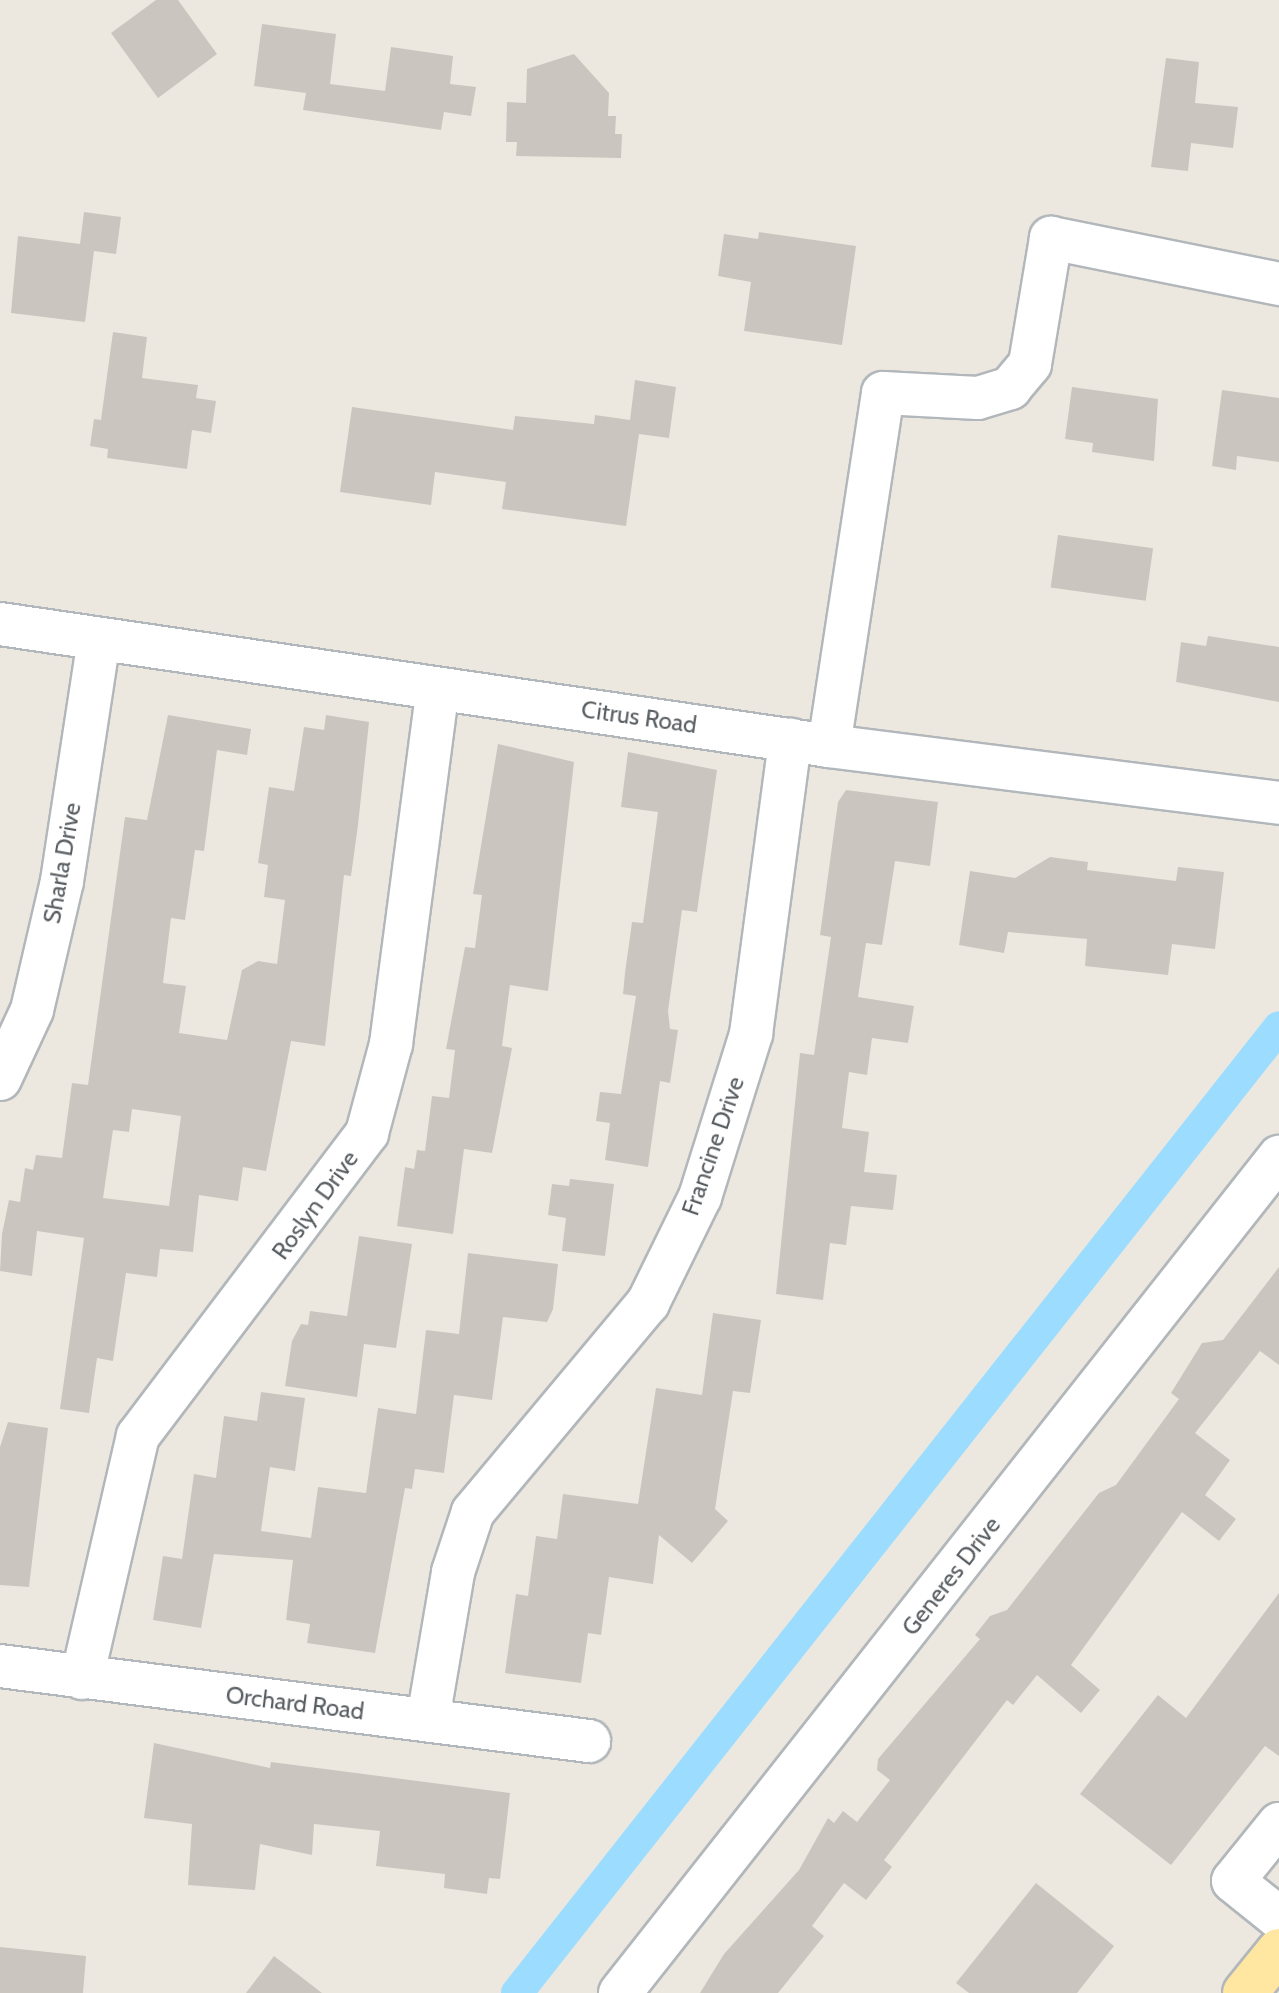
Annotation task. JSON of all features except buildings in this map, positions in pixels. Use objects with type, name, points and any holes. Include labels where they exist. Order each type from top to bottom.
[{"type":"main road","points":[[1245,1993],[1279,1951]]},
{"type":"street","name":"Francine Drive","points":[[428,1719],[453,1572],[473,1512],[648,1303],[700,1197],[751,1034],[883,393],[978,398],[1010,388],[1030,364],[1051,238],[1279,284]]},
{"type":"street","name":"Citrus Road","points":[[0,624],[810,743],[1279,803]]},
{"type":"street","name":"Sharla Drive","points":[[0,1079],[32,1010],[62,881],[99,639]]},
{"type":"street","name":"Roslyn Drive","points":[[82,1678],[138,1436],[367,1133],[391,1044],[438,689]]},
{"type":"street","name":"Generes Drive","points":[[620,1993],[1279,1157]]},
{"type":"street","name":"Orchard Road","points":[[0,1666],[589,1741]]},
{"type":"street","points":[[1279,1824],[1233,1881],[1279,1918]]},
{"type":"waterway","points":[[517,1993],[1279,1027]]}]
